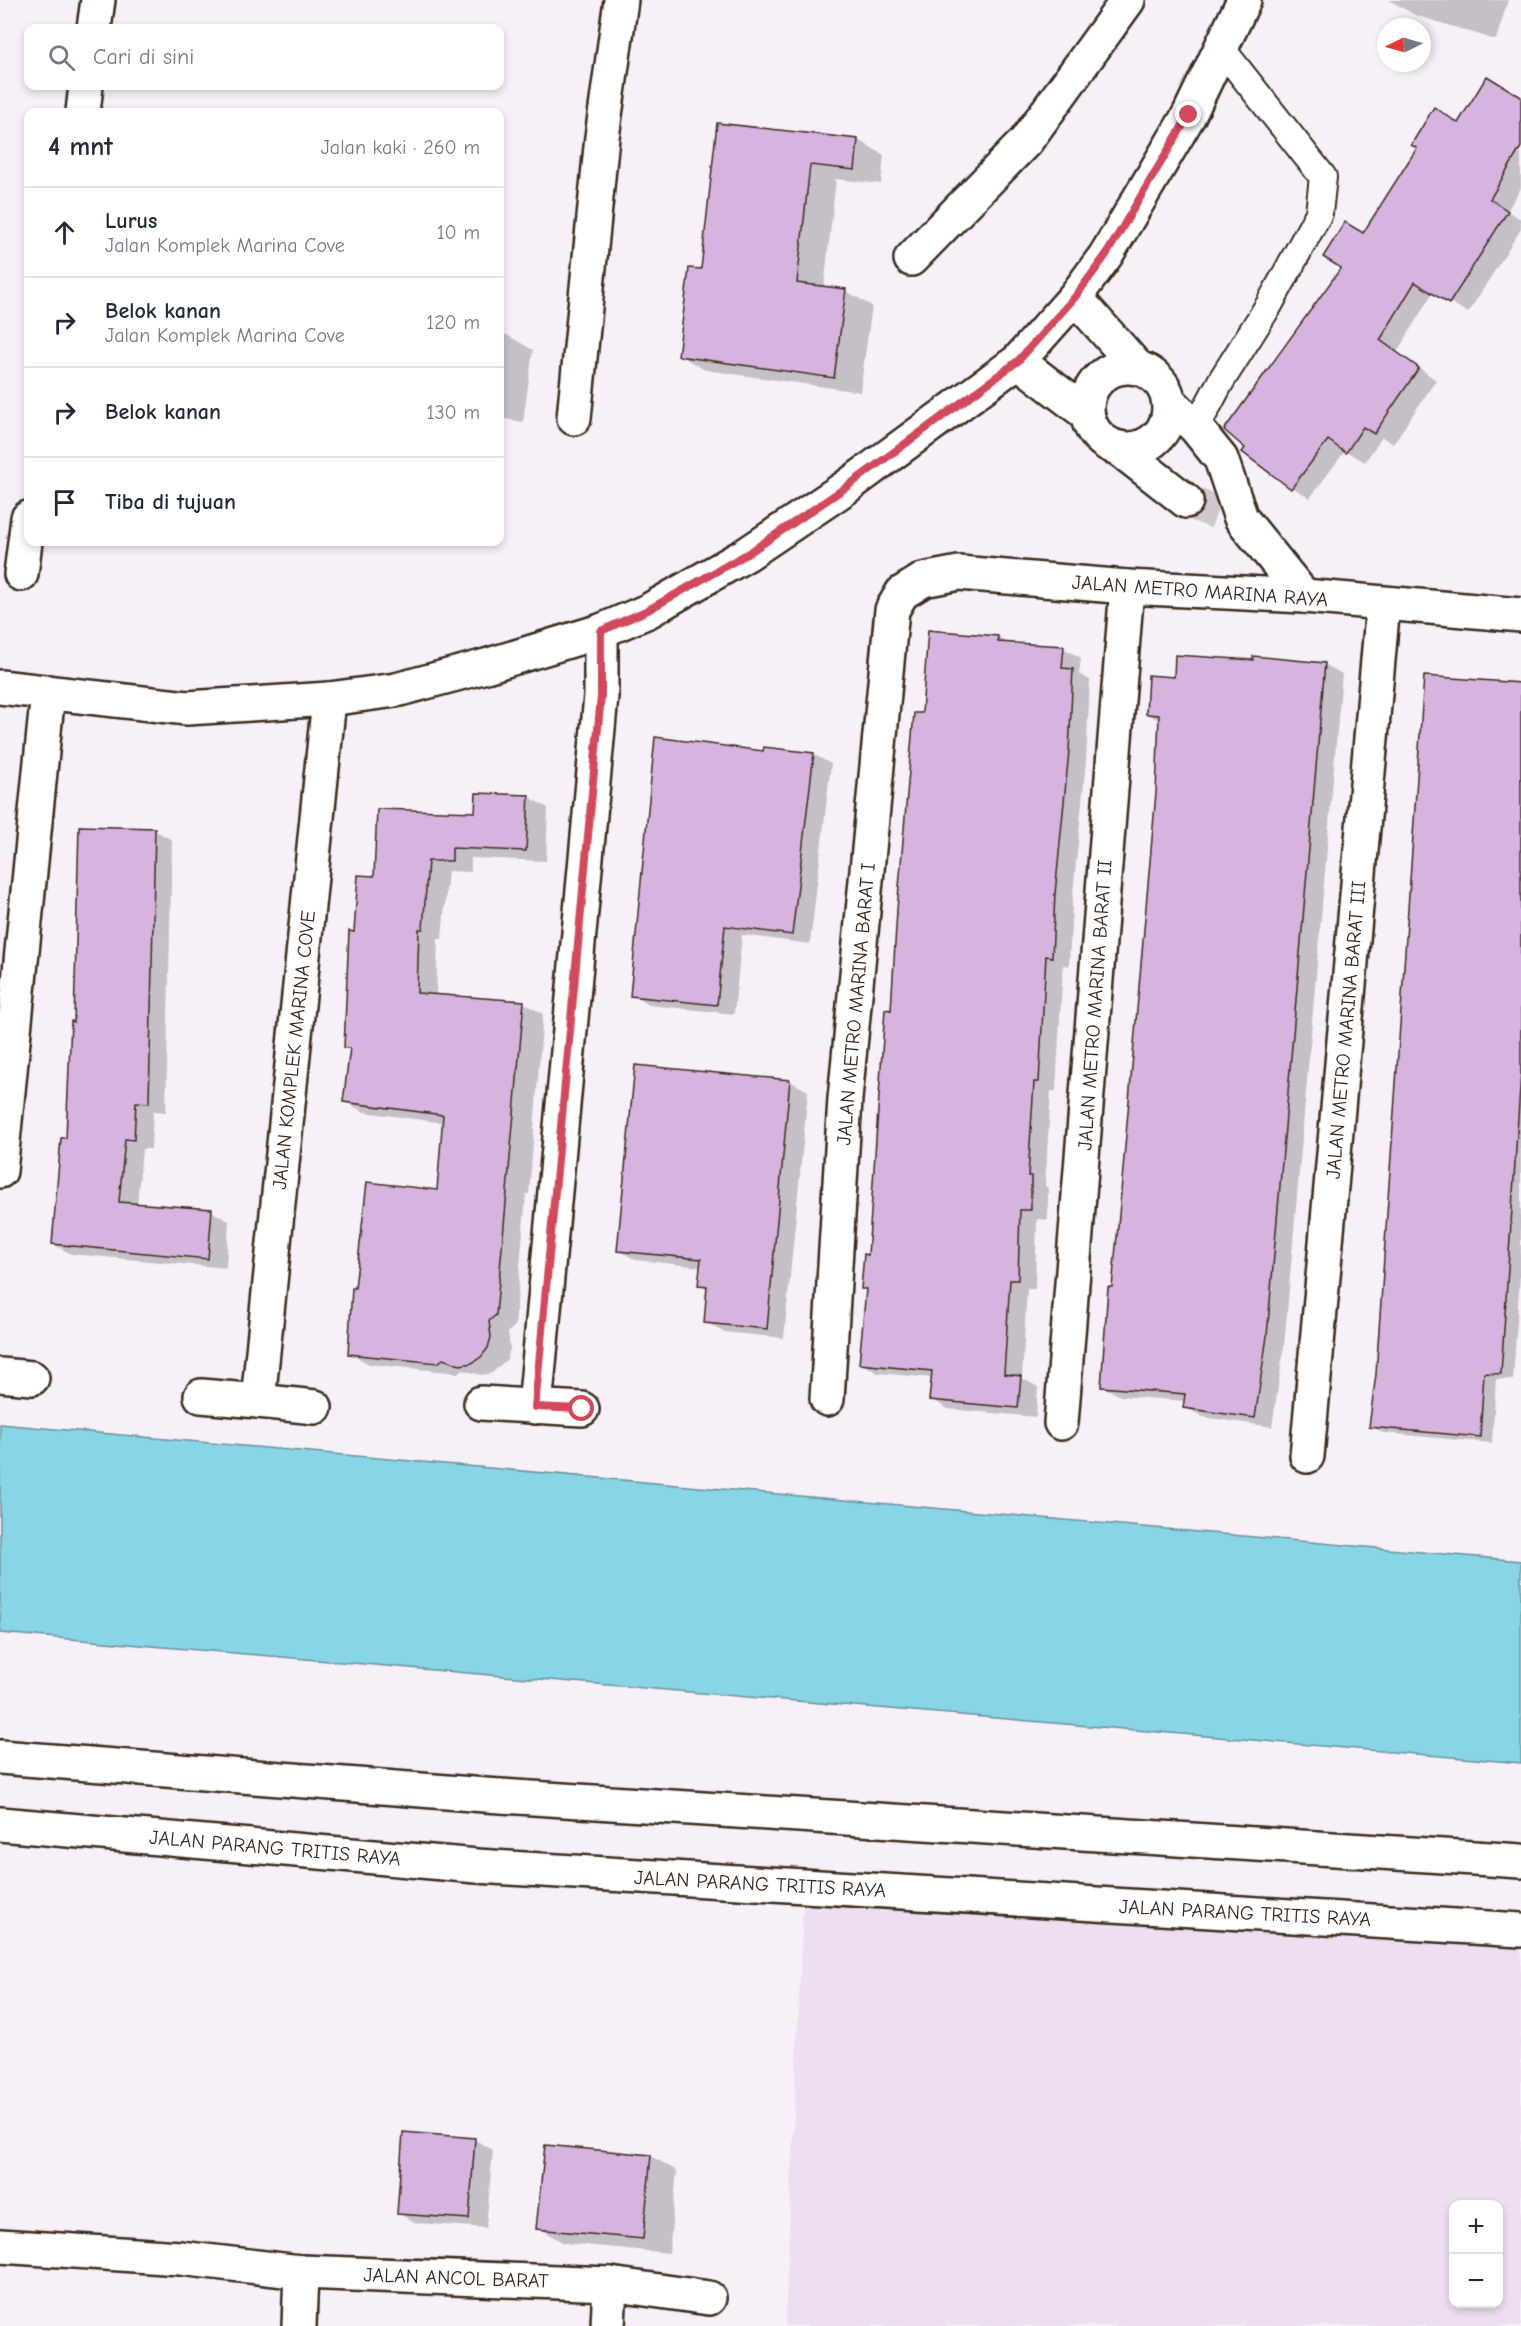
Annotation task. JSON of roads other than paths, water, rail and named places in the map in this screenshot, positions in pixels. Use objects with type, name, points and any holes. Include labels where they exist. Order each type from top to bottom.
[{"type":"street","points":[[95,24],[98,0]]},
{"type":"street","points":[[574,418],[602,136],[621,0]]},
{"type":"street","points":[[911,259],[1026,141],[1128,0]]},
{"type":"street","points":[[0,687],[187,708],[328,699],[396,690],[601,631],[648,610],[747,554],[845,488],[1018,361],[1075,297],[1106,255],[1189,115],[1244,0]]},
{"type":"street","points":[[83,108],[85,90]]},
{"type":"street","points":[[1075,297],[1137,367]]},
{"type":"street","points":[[1018,361],[1087,414]]},
{"type":"street","points":[[1186,501],[1118,448],[1103,441],[1092,430],[1087,414],[1087,398],[1094,383],[1106,372],[1121,366],[1137,367],[1152,374],[1163,386],[1169,401],[1196,428],[1221,459],[1232,516],[1304,596]]},
{"type":"street","points":[[1118,448],[1134,449],[1149,444],[1161,433],[1168,417],[1169,401]]},
{"type":"street","points":[[21,574],[24,546]]},
{"type":"street","name":"JALAN METRO MARINA RAYA","points":[[892,609],[902,593],[923,580],[959,573],[1127,587],[1304,596],[1521,615]]},
{"type":"street","name":"JALAN METRO MARINA BARAT II","points":[[1061,1423],[1127,587]]},
{"type":"street","name":"JALAN METRO MARINA BARAT III","points":[[1307,1456],[1383,604]]},
{"type":"street","name":"JALAN METRO MARINA BARAT I","points":[[828,1399],[845,1099],[892,609]]},
{"type":"street","points":[[535,1407],[600,708],[601,631]]},
{"type":"street","points":[[0,1171],[48,692]]},
{"type":"street","name":"JALAN KOMPLEK MARINA COVE","points":[[258,1401],[328,699]]},
{"type":"street","points":[[0,1375],[32,1378]]},
{"type":"street","points":[[201,1396],[315,1407]]},
{"type":"street","points":[[481,1403],[582,1409]]},
{"type":"street","points":[[0,1757],[484,1795],[1521,1861]]},
{"type":"street","name":"JALAN PARANG TRITIS RAYA","points":[[0,1824],[477,1866],[1521,1930]]},
{"type":"street","name":"JALAN ANCOL BARAT","points":[[0,2246],[180,2258],[301,2272],[610,2284],[709,2298]]},
{"type":"street","points":[[299,2326],[301,2272]]},
{"type":"street","points":[[608,2326],[610,2284]]},
{"type":"lane","points":[[1196,428],[1221,381],[1269,305],[1319,213],[1323,177],[1305,151],[1221,48]]},
{"type":"water","points":[[0,1424],[1521,1561],[1521,1763],[0,1633]]},
{"type":"tunnel","points":[[1186,501],[1222,515]]}]
